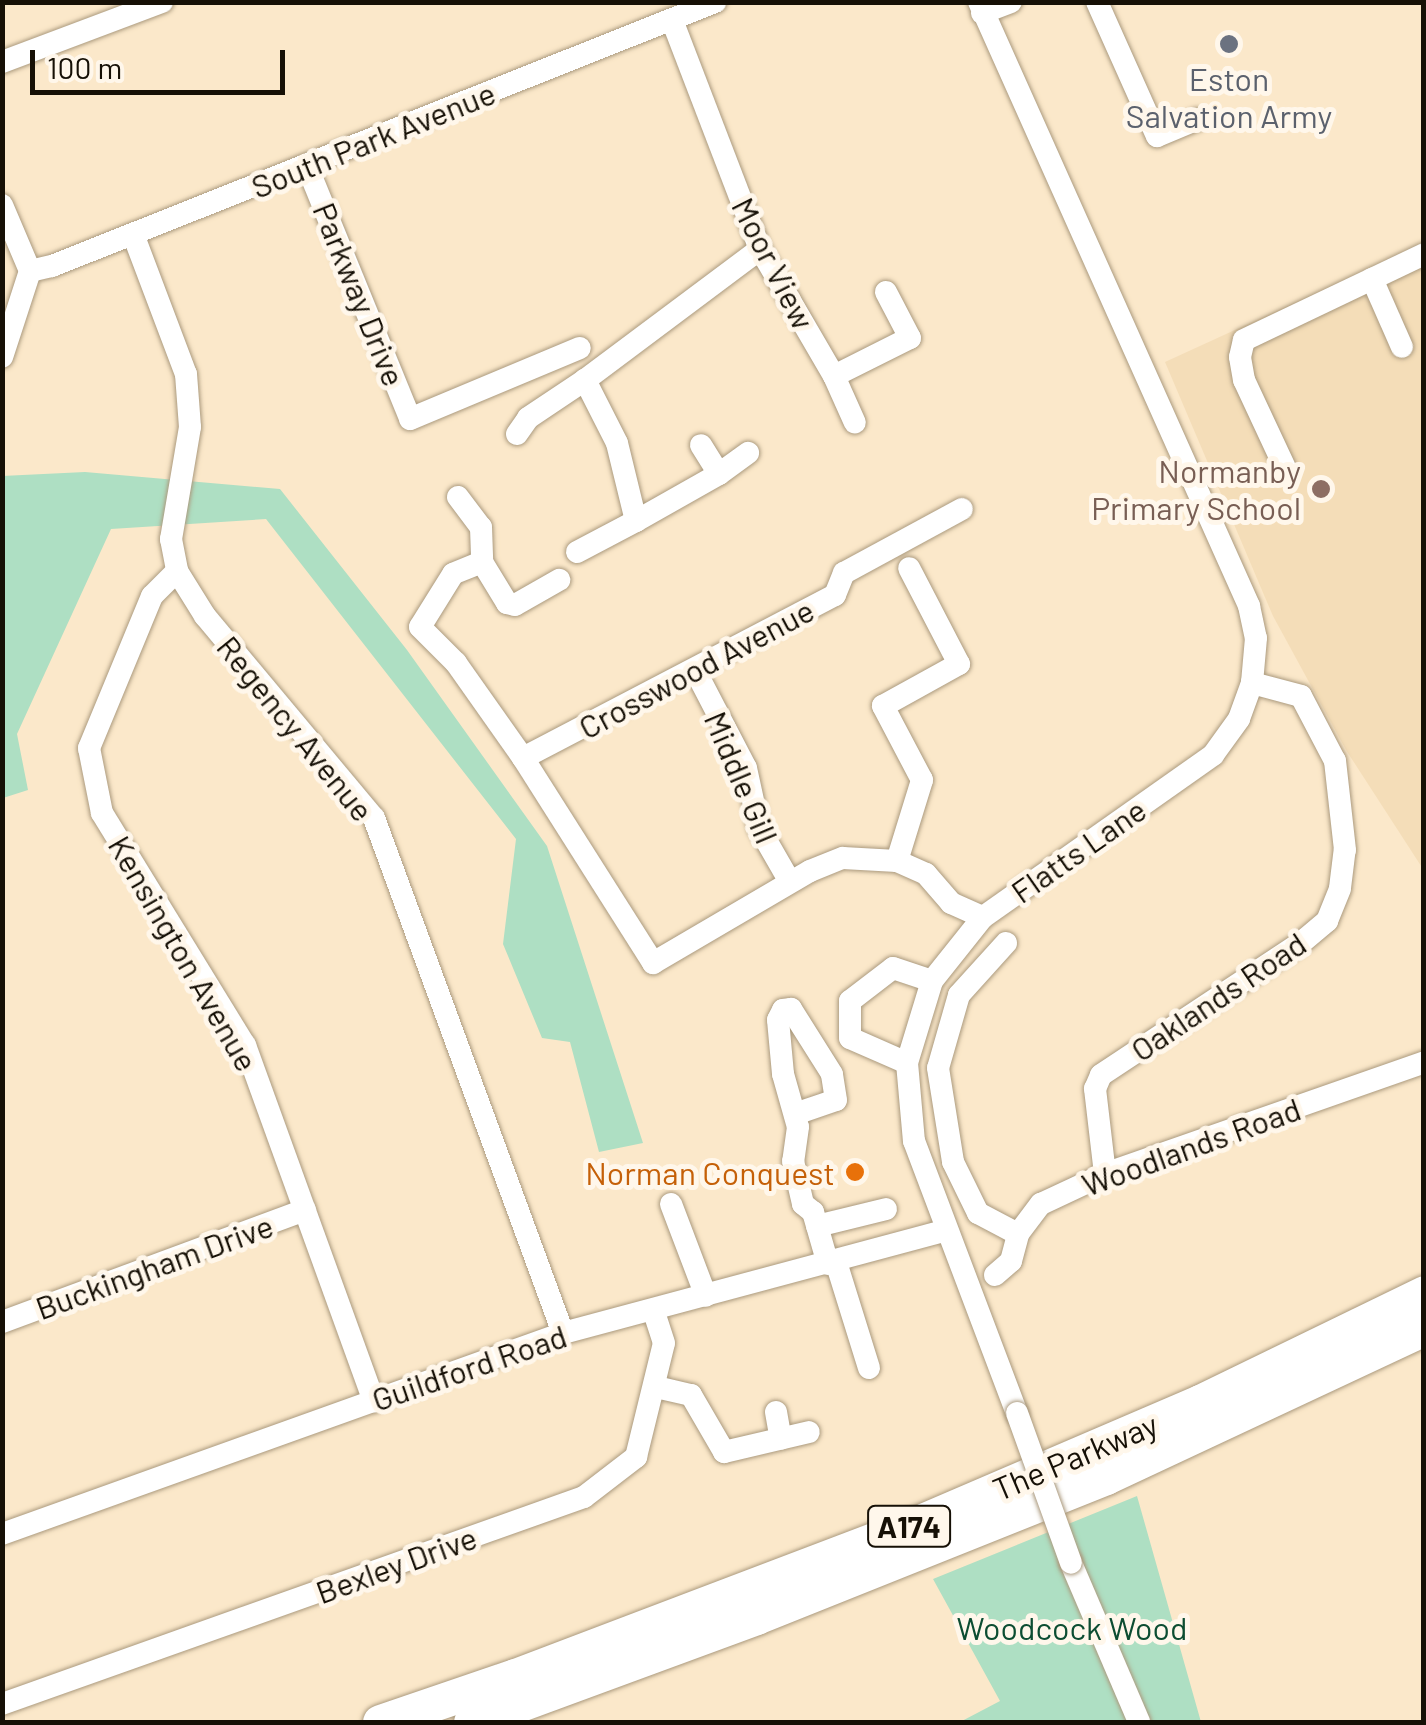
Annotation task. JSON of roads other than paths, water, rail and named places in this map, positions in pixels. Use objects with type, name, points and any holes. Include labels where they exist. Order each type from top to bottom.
[{"type":"highway","name":"The Parkway","points":[[380,1722],[553,1662],[920,1522],[1200,1402],[1424,1293]]},
{"type":"highway","name":"The Parkway","points":[[471,1722],[756,1617],[1090,1484],[1424,1328]]},
{"type":"street","points":[[2,62],[119,10],[162,2]]},
{"type":"street","name":"South Park Avenue","points":[[30,271],[134,234],[716,2]]},
{"type":"street","points":[[981,8],[1010,2]]},
{"type":"street","points":[[1097,2],[1157,136],[1198,119]]},
{"type":"street","name":"Flatts Lane","points":[[981,8],[1249,606],[1256,638],[1252,683],[1239,719],[1213,755],[983,916],[932,981],[906,1064],[914,1141],[945,1231],[1071,1563],[1139,1722]]},
{"type":"street","name":"Moor View","points":[[672,20],[760,249],[834,376],[856,423]]},
{"type":"street","name":"Parkway Drive","points":[[307,166],[410,419],[580,348]]},
{"type":"street","points":[[2,205],[30,271],[2,357]]},
{"type":"street","points":[[134,234],[186,374],[190,427],[171,540],[176,570]]},
{"type":"street","points":[[517,434],[528,418],[760,249]]},
{"type":"street","points":[[1286,470],[1244,380],[1240,357],[1244,340],[1424,254]]},
{"type":"street","points":[[1372,278],[1402,347]]},
{"type":"street","points":[[834,376],[910,338],[886,292]]},
{"type":"street","points":[[585,380],[617,444],[636,521]]},
{"type":"street","points":[[701,445],[719,474]]},
{"type":"street","points":[[577,552],[719,474],[748,453]]},
{"type":"street","points":[[458,497],[482,527],[482,562],[510,605],[559,580]]},
{"type":"street","name":"Crosswood Avenue","points":[[523,758],[696,672],[835,596],[844,573],[962,509]]},
{"type":"street","points":[[482,562],[453,574],[420,627],[456,663],[523,758],[654,964],[790,882],[842,858],[897,862],[926,874],[951,902],[983,916]]},
{"type":"street","points":[[897,862],[922,780],[883,706],[958,664],[909,568]]},
{"type":"street","name":"Kensington Avenue","points":[[176,570],[152,596],[89,748],[102,814],[246,1045],[374,1400]]},
{"type":"street","name":"Regency Avenue","points":[[176,570],[205,616],[374,818],[563,1333]]},
{"type":"street","name":"Middle Gill","points":[[696,672],[746,768],[760,828],[790,882]]},
{"type":"street","name":"Oaklands Road","points":[[1105,1174],[1094,1089],[1102,1075],[1302,942],[1327,920],[1340,888],[1345,850],[1335,761],[1300,696],[1252,683]]},
{"type":"street","points":[[1006,944],[959,995],[938,1068],[953,1162],[978,1213],[1018,1234]]},
{"type":"street","points":[[906,1064],[850,1038],[850,1001],[893,968],[932,981]]},
{"type":"street","name":"Woodlands Road","points":[[996,1275],[1010,1262],[1018,1234],[1041,1204],[1105,1174],[1424,1062]]},
{"type":"street","points":[[910,1108],[944,1104]]},
{"type":"street","points":[[795,1114],[793,1161],[804,1204],[832,1263],[869,1368]]},
{"type":"street","points":[[670,1204],[706,1296]]},
{"type":"street","points":[[817,1226],[886,1208]]},
{"type":"street","name":"Buckingham Drive","points":[[3,1321],[305,1210]]},
{"type":"street","name":"Guildford Road","points":[[2,1534],[563,1333],[945,1231]]},
{"type":"street","name":"Bexley Drive","points":[[2,1704],[584,1497],[636,1457],[664,1343],[653,1310]]},
{"type":"street","points":[[656,1387],[691,1395],[724,1452],[809,1432]]},
{"type":"street","points":[[776,1412],[781,1438]]},
{"type":"place","name":"Eston Salvation Army","points":[[1229,44]]},
{"type":"place","name":"Normanby Primary School","points":[[1321,489]]},
{"type":"place","name":"Norman Conquest","points":[[855,1172]]},
{"type":"park label","name":"Woodcock Wood","points":[[1072,1627]]}]
